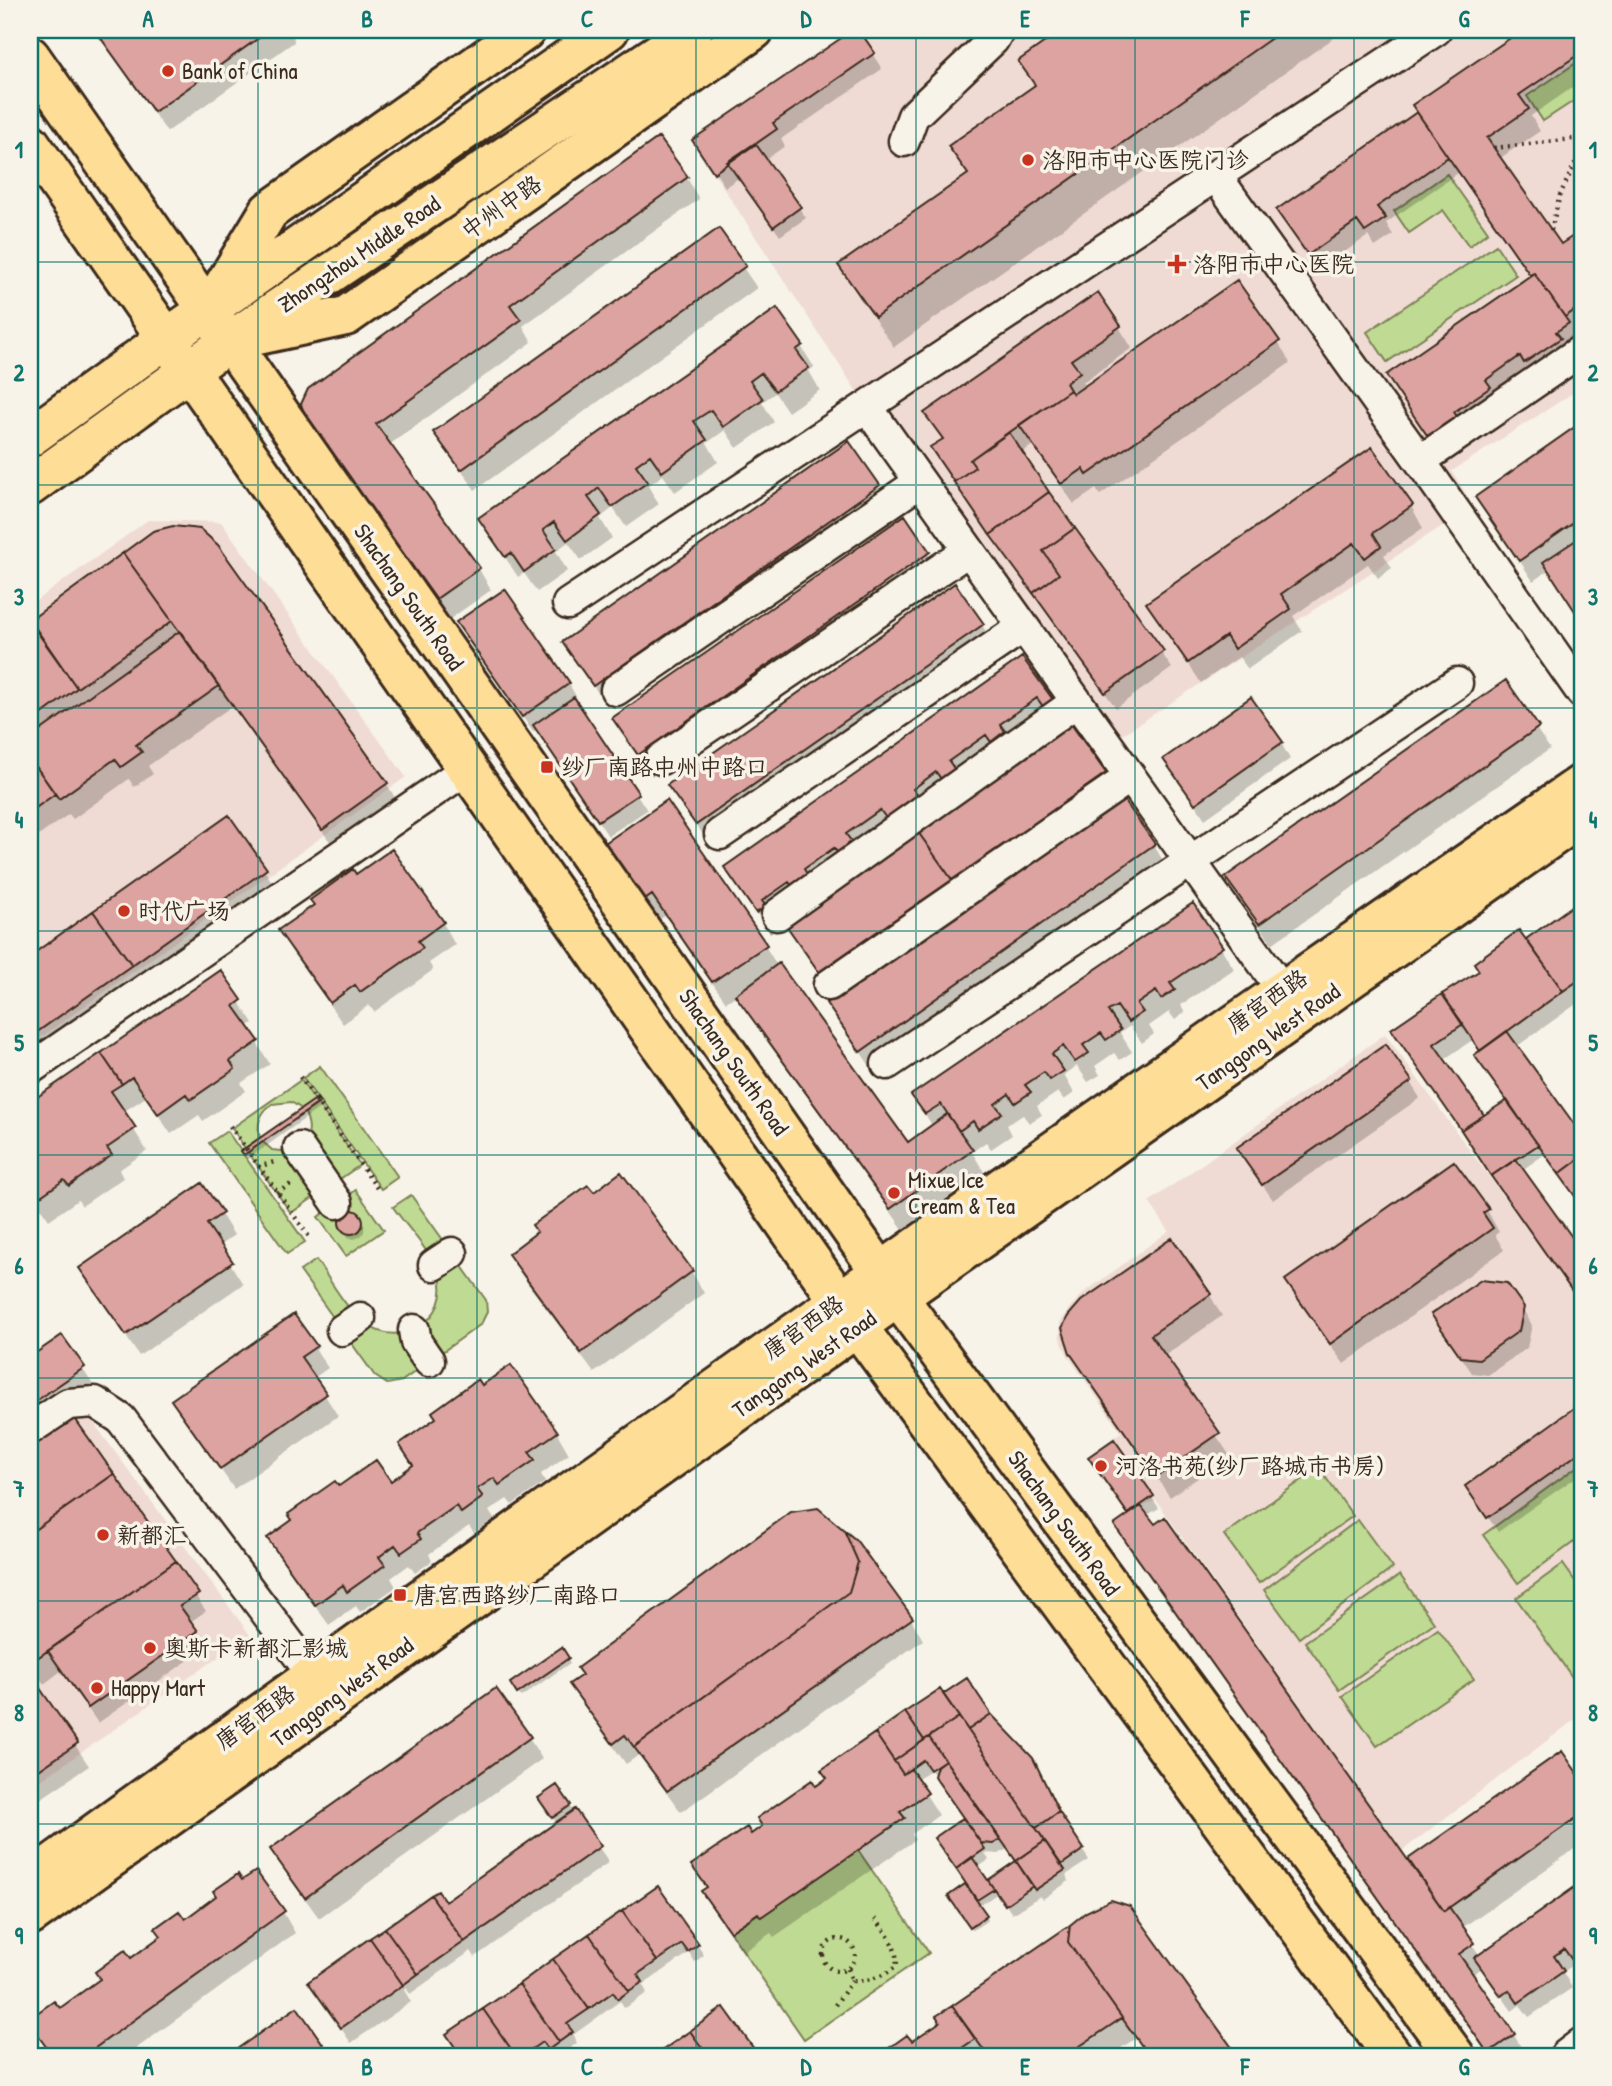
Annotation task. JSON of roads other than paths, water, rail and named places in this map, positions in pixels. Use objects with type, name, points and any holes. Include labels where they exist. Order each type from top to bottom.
[{"type":"main road","points":[[219,326],[270,211],[526,30]]},
{"type":"main road","name":"Zhongzhou Middle Road","points":[[30,437],[167,338],[219,326],[693,30]]},
{"type":"main road","name":"中州中路","points":[[219,326],[346,316],[754,30]]},
{"type":"main road","name":"Zhongzhou Middle Road","points":[[30,486],[190,371],[219,326],[595,37]]},
{"type":"main road","name":"Shachang South Road","points":[[30,56],[889,1284],[1455,2056]]},
{"type":"main road","points":[[30,143],[849,1313],[1393,2056]]},
{"type":"main road","name":"唐宫西路","points":[[1291,1002],[1582,784]]},
{"type":"main road","name":"Tanggong West Road","points":[[30,1916],[323,1687],[889,1284],[1291,1002],[1582,816]]},
{"type":"main road","name":"唐宫西路","points":[[30,1880],[323,1687]]},
{"type":"street","points":[[904,141],[913,116],[993,40],[999,30]]},
{"type":"street","points":[[569,604],[1216,176],[1426,32]]},
{"type":"street","points":[[1216,176],[1582,693]]},
{"type":"street","points":[[1420,461],[1582,350]]},
{"type":"street","points":[[867,407],[1291,1002]]},
{"type":"street","points":[[616,690],[920,482]]},
{"type":"street","points":[[661,759],[969,550]]},
{"type":"street","points":[[720,834],[1023,627]]},
{"type":"street","points":[[887,1064],[1457,683]]},
{"type":"street","points":[[777,915],[1076,702]]},
{"type":"street","points":[[30,1069],[468,768]]},
{"type":"street","points":[[829,985],[1130,777]]},
{"type":"street","points":[[299,1148],[337,1203]]},
{"type":"street","points":[[414,1330],[415,1342],[429,1361]]},
{"type":"street","points":[[30,1429],[68,1404],[95,1402],[121,1419],[323,1687]]},
{"type":"street","points":[[1565,2056],[1582,2043]]},
{"type":"place","name":"Bank of China","points":[[168,71]]},
{"type":"place","name":"洛阳市中心医院门诊","points":[[1028,160]]},
{"type":"place","name":"洛阳市中心医院","points":[[1177,264]]},
{"type":"place","name":"纱厂南路中州中路口","points":[[547,767]]},
{"type":"place","name":"时代广场","points":[[124,911]]},
{"type":"place","name":"Mixue Ice Cream & Tea","points":[[894,1193]]},
{"type":"place","name":"河洛书苑(纱厂路城市书房)","points":[[1101,1466]]},
{"type":"place","name":"新都汇","points":[[103,1535]]},
{"type":"place","name":"唐宫西路纱厂南路口","points":[[400,1595]]},
{"type":"place","name":"奥斯卡新都汇影城","points":[[150,1648]]},
{"type":"place","name":"Happy Mart","points":[[97,1688]]}]
